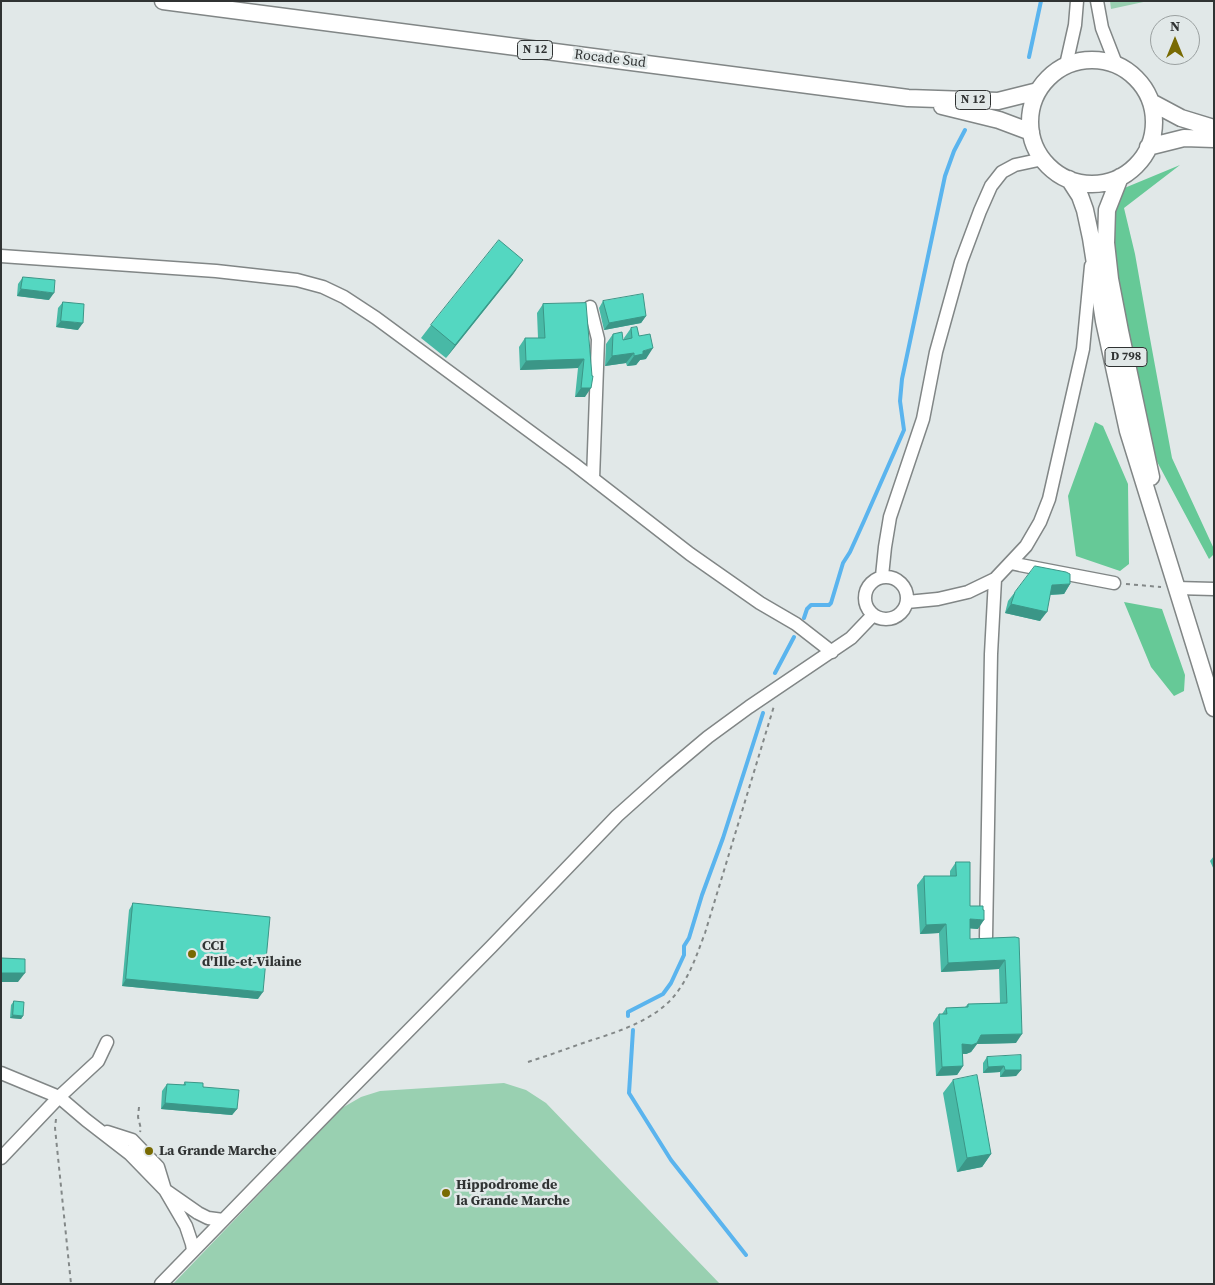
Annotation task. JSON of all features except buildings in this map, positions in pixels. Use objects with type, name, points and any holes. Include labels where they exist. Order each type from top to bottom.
[{"type":"main road","name":"Rocade Sud","points":[[163,1],[908,98],[998,101],[1038,91]]},
{"type":"main road","points":[[1082,60],[1099,60],[1116,64],[1137,79],[1151,102],[1154,117],[1153,133],[1148,147],[1132,169],[1120,176],[1104,182],[1086,183],[1068,179],[1054,171],[1042,160],[1035,147],[1030,132],[1030,111],[1038,91],[1050,76],[1066,65],[1082,60]]},
{"type":"main road","name":"Rocade Sud","points":[[908,98],[999,120],[1030,132]]},
{"type":"main road","points":[[1151,102],[1181,118],[1214,128]]},
{"type":"main road","points":[[1148,147],[1184,138],[1214,139]]},
{"type":"main road","name":"D 798","points":[[1120,176],[1107,210],[1106,243],[1112,288],[1148,458],[1161,539]]},
{"type":"main road","name":"D 798","points":[[1068,179],[1080,196],[1085,210],[1104,321],[1128,431],[1214,708]]},
{"type":"street","points":[[1066,65],[1075,25],[1077,1]]},
{"type":"street","points":[[1097,1],[1102,28],[1116,64]]},
{"type":"street","points":[[882,576],[890,517],[924,419],[939,343],[961,262],[980,211],[991,186],[1002,172],[1015,165],[1042,160]]},
{"type":"street","points":[[907,602],[938,599],[968,592],[994,579],[1026,546],[1040,522],[1049,499],[1083,350],[1093,251]]},
{"type":"street","points":[[1,256],[216,271],[297,280],[344,297],[376,318],[593,479],[690,554],[796,624],[832,652]]},
{"type":"street","points":[[590,307],[598,339],[593,479]]},
{"type":"street","points":[[1011,563],[1114,583]]},
{"type":"street","points":[[882,576],[891,577],[898,580],[905,588],[907,602],[901,613],[892,618],[880,618],[873,615],[865,605],[865,591],[875,579],[882,576]]},
{"type":"street","points":[[986,937],[994,579]]},
{"type":"street","points":[[1176,588],[1214,589]]},
{"type":"street","points":[[161,1284],[618,816],[708,737],[852,638],[873,615]]},
{"type":"street","points":[[1,1158],[59,1097],[98,1061],[108,1042]]},
{"type":"street","points":[[1,1074],[59,1097],[130,1154],[165,1190],[198,1213],[208,1218],[223,1220]]},
{"type":"street","points":[[97,1128],[132,1140],[158,1167],[165,1190],[186,1226],[193,1251]]},
{"type":"path","points":[[1114,583],[1158,586]]},
{"type":"path","points":[[528,1062],[646,1019],[662,1008],[677,993],[694,965],[705,933],[779,687]]},
{"type":"path","points":[[59,1097],[55,1128],[71,1284]]},
{"type":"path","points":[[135,1143],[141,1129],[138,1117],[139,1107]]},
{"type":"green space","points":[[1110,1],[1148,1],[1111,9]]},
{"type":"green space","points":[[1180,165],[1124,208],[1135,254],[1172,458],[1214,549],[1214,554],[1209,559],[1154,456],[1114,260],[1113,199],[1122,189]]},
{"type":"green space","points":[[1095,422],[1103,426],[1128,484],[1129,564],[1120,571],[1076,556],[1068,496]]},
{"type":"green space","points":[[1124,602],[1162,609],[1185,675],[1184,691],[1174,696],[1151,667]]},
{"type":"green space","name":"Hippodrome de la Grande Marche","points":[[504,1083],[526,1090],[546,1103],[720,1284],[173,1284],[342,1108],[361,1097],[380,1091]]},
{"type":"waterway","points":[[1029,57],[1041,1]]},
{"type":"waterway","points":[[804,618],[807,609],[811,605],[829,605],[831,603],[843,563],[850,552],[904,430],[900,401],[902,379],[945,176],[954,151],[965,130]]},
{"type":"waterway","points":[[775,673],[794,637]]},
{"type":"waterway","points":[[628,1016],[628,1012],[663,994],[671,983],[684,955],[684,946],[689,938],[702,895],[723,838],[763,713]]},
{"type":"waterway","points":[[633,1030],[629,1093],[671,1160],[746,1255]]},
{"type":"place","name":"CCI d'Ille-et-Vilaine","points":[[192,954]]},
{"type":"place","name":"La Grande Marche","points":[[149,1151]]},
{"type":"place","name":"Hippodrome de la Grande Marche","points":[[446,1193]]}]
